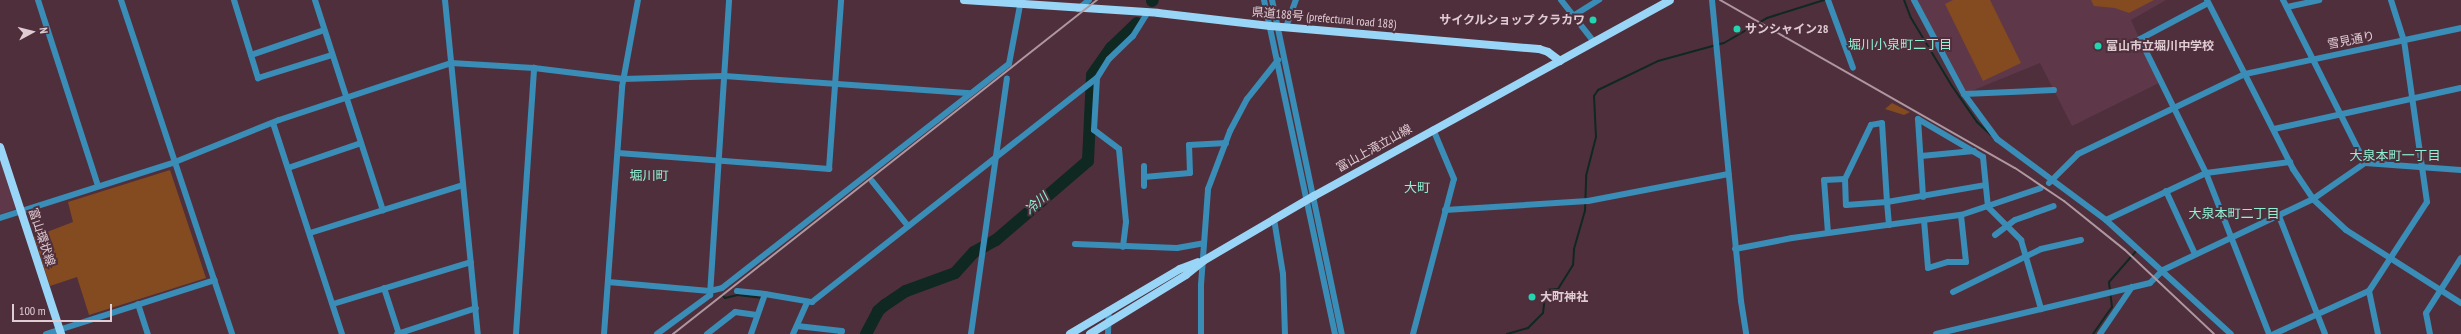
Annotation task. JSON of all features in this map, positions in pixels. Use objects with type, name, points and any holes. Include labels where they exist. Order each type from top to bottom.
[{"type":"main road","name":"県道188号 (prefectural road 188)","points":[[964,0],[1020,2],[1078,9],[1148,12],[1278,27],[1538,49],[1548,52],[1560,61]]},
{"type":"main road","name":"富山上滝立山線","points":[[1090,334],[1186,275],[1203,261],[1310,198],[1670,0]]},
{"type":"main road","name":"富山環状線","points":[[0,147],[60,332]]},
{"type":"main road","name":"富山上滝立山線","points":[[1070,334],[1180,268],[1203,261]]},
{"type":"street","points":[[38,0],[98,186]]},
{"type":"street","points":[[121,0],[232,334]]},
{"type":"street","points":[[234,0],[258,78],[332,55]]},
{"type":"street","points":[[315,0],[383,210]]},
{"type":"street","points":[[445,0],[478,334]]},
{"type":"street","points":[[604,334],[623,80],[638,0]]},
{"type":"street","points":[[657,334],[710,295],[729,0]]},
{"type":"street","points":[[618,153],[829,169],[834,84],[842,0]]},
{"type":"street","points":[[1078,9],[1089,0]]},
{"type":"street","points":[[1264,0],[1278,27],[1278,60],[1342,334]]},
{"type":"street","points":[[1272,0],[1335,334]]},
{"type":"street","points":[[1278,27],[1296,0]]},
{"type":"street","points":[[1561,0],[1594,42]]},
{"type":"street","points":[[1573,16],[1600,0]]},
{"type":"street","points":[[1712,0],[1721,74],[1735,249],[1746,334]]},
{"type":"street","points":[[1828,0],[1853,68]]},
{"type":"street","points":[[1914,0],[1964,94],[1998,138],[2051,182],[2106,220],[2163,270],[2231,334]]},
{"type":"street","points":[[2283,0],[2365,163]]},
{"type":"street","points":[[2286,7],[2319,0]]},
{"type":"street","points":[[2274,334],[2369,291],[2427,202],[2404,41],[2391,0]]},
{"type":"street","points":[[608,282],[710,291],[722,288],[1009,64],[1020,2]]},
{"type":"street","points":[[2269,334],[2206,173],[2140,39],[2207,2],[2290,162],[2313,199],[2346,230],[2392,257],[2461,303]]},
{"type":"street","points":[[737,291],[765,294],[807,303],[812,302],[1097,78],[1109,59],[1133,36],[1148,12]]},
{"type":"street","name":"雪見通り","points":[[2051,182],[2078,154],[2245,74],[2461,28]]},
{"type":"street","points":[[251,54],[324,30]]},
{"type":"street","points":[[1201,334],[1206,201],[1226,143],[1248,99],[1278,60]]},
{"type":"street","points":[[0,218],[175,162],[273,123],[346,97],[451,63],[534,68],[623,80],[724,76],[970,93]]},
{"type":"street","points":[[516,334],[534,68]]},
{"type":"street","points":[[1097,78],[1094,130],[1119,149],[1126,222],[1123,247]]},
{"type":"street","points":[[971,334],[1007,79]]},
{"type":"street","points":[[2274,129],[2461,88]]},
{"type":"street","points":[[1964,94],[2054,90]]},
{"type":"street","points":[[1923,197],[1918,119],[1983,157],[1988,207],[2021,240],[2041,309]]},
{"type":"street","points":[[273,123],[342,334]]},
{"type":"street","points":[[1889,225],[1888,202],[1882,123],[1871,125],[1845,179],[1846,205],[1888,202],[1985,186]]},
{"type":"street","points":[[1413,334],[1454,179],[1433,129]]},
{"type":"street","points":[[288,168],[361,143]]},
{"type":"street","points":[[1144,177],[1190,174],[1189,145],[1226,143]]},
{"type":"street","points":[[1921,156],[1974,151]]},
{"type":"street","points":[[2106,220],[2206,173],[2290,162]]},
{"type":"street","points":[[1936,334],[2150,283],[2163,270],[2313,199],[2365,163],[2461,170]]},
{"type":"street","points":[[1144,166],[1144,186]]},
{"type":"street","points":[[1446,210],[1588,201],[1728,174]]},
{"type":"street","points":[[1828,233],[1824,180],[1845,179]]},
{"type":"street","points":[[872,181],[908,226]]},
{"type":"street","points":[[310,233],[463,185]]},
{"type":"street","points":[[1735,249],[1828,233],[1962,215],[2041,188]]},
{"type":"street","points":[[2166,191],[2195,254]]},
{"type":"street","points":[[1995,235],[2015,220],[2054,206]]},
{"type":"street","points":[[1924,220],[1928,268],[1948,262],[1966,262],[1962,215]]},
{"type":"street","points":[[2279,216],[2325,334]]},
{"type":"street","points":[[1274,219],[1283,274],[1285,334]]},
{"type":"street","points":[[1953,292],[2026,255],[2041,249],[2081,240]]},
{"type":"street","points":[[1075,244],[1177,248],[1204,243]]},
{"type":"street","points":[[2430,334],[2426,313],[2461,258]]},
{"type":"street","points":[[333,304],[471,262]]},
{"type":"street","points":[[46,334],[60,332],[138,304],[214,280]]},
{"type":"street","points":[[2100,334],[2132,287]]},
{"type":"street","points":[[384,288],[398,334],[476,308]]},
{"type":"street","points":[[2369,291],[2378,334]]},
{"type":"street","points":[[751,334],[765,294]]},
{"type":"street","points":[[793,334],[807,303]]},
{"type":"street","points":[[138,304],[148,334]]},
{"type":"street","points":[[1108,334],[1109,310]]},
{"type":"street","points":[[707,334],[735,312],[757,315]]},
{"type":"street","points":[[796,326],[842,331],[841,334]]},
{"type":"shaded area","points":[[1916,0],[2166,0],[2131,20],[2159,83],[2072,126],[2040,63],[1964,94]]},
{"type":"shaded area","points":[[1953,0],[1990,0],[2021,63],[1983,81],[1945,4]]},
{"type":"shaded area","points":[[2091,0],[2154,0],[2129,13],[2115,8],[2094,6]]},
{"type":"shaded area","points":[[1892,103],[1910,112],[1904,115],[1885,109]]},
{"type":"shaded area","points":[[0,159],[16,209],[0,214]]},
{"type":"shaded area","points":[[170,170],[206,278],[89,315],[77,277],[50,286],[34,237],[73,222],[68,202]]},
{"type":"waterway","points":[[1507,334],[1528,328],[1543,313],[1546,290],[1558,289],[1573,265],[1574,249],[1585,211],[1586,176],[1596,137],[1594,96],[1598,90],[1658,61],[1724,43],[1767,18],[1824,0]]},
{"type":"waterway","points":[[1904,0],[1911,18],[1952,86],[1977,122],[1991,135]]},
{"type":"waterway","name":"冷川","points":[[866,334],[878,311],[885,305],[906,291],[955,273],[974,252],[996,240],[1088,161],[1092,75],[1111,48],[1137,23]]},
{"type":"waterway","points":[[2093,334],[2112,307],[2109,282],[2137,250]]},
{"type":"waterway","points":[[722,295],[725,298],[738,295],[761,298]]},
{"type":"railway","points":[[673,334],[1097,0]]},
{"type":"railway","points":[[1720,0],[2015,168],[2064,201],[2125,250],[2214,334]]},
{"type":"place","name":"サイクルショップ クラカワ","points":[[1593,20]]},
{"type":"place","name":"サンシャイン28","points":[[1737,29]]},
{"type":"place","name":"富山市立堀川中学校","points":[[2098,46]]},
{"type":"place","name":"大町神社","points":[[1532,297]]},
{"type":"district","name":"堀川小泉町二丁目","points":[[1900,45]]},
{"type":"district","name":"大泉本町一丁目","points":[[2395,156]]},
{"type":"district","name":"堀川町","points":[[649,176]]},
{"type":"district","name":"大町","points":[[1417,188]]},
{"type":"district","name":"大泉本町二丁目","points":[[2234,214]]}]
